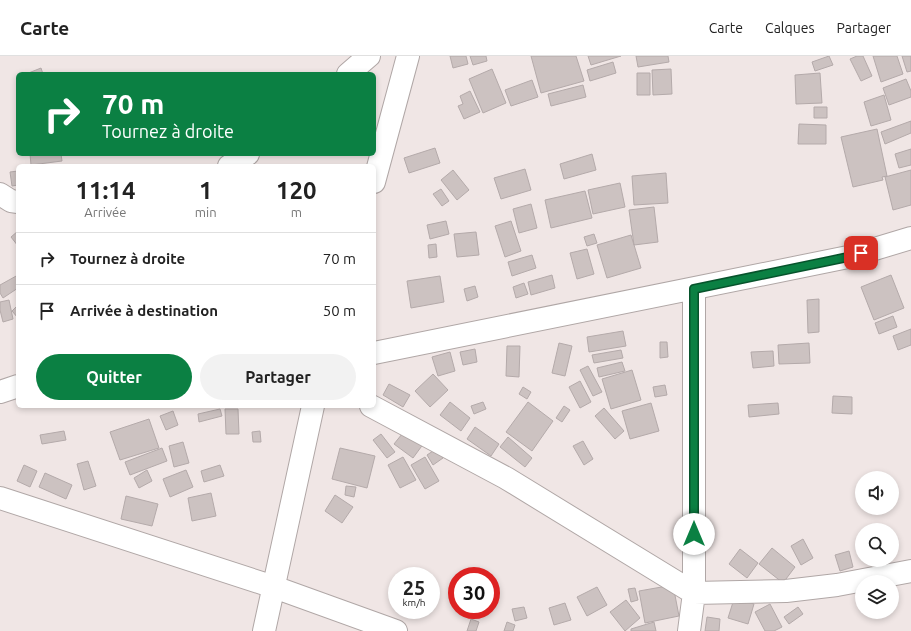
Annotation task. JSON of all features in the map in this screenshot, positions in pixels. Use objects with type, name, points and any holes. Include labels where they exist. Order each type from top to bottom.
[{"type":"street","points":[[350,72],[369,56]]},
{"type":"street","points":[[376,175],[408,56]]},
{"type":"street","points":[[233,164],[245,156]]},
{"type":"street","points":[[0,194],[11,201],[16,202]]},
{"type":"street","points":[[376,353],[848,257],[911,238]]},
{"type":"street","points":[[688,631],[694,593],[694,289]]},
{"type":"street","points":[[0,392],[16,387]]},
{"type":"street","points":[[264,631],[313,408]]},
{"type":"street","points":[[375,408],[506,478],[694,593],[786,592],[911,572]]},
{"type":"street","points":[[0,498],[274,587],[396,631]]},
{"type":"building","points":[[450,56],[466,56],[468,64],[453,68]]},
{"type":"building","points":[[470,56],[486,56],[487,61],[473,65]]},
{"type":"building","points":[[531,56],[576,56],[584,81],[541,93]]},
{"type":"building","points":[[588,56],[621,56],[591,65]]},
{"type":"building","points":[[636,56],[668,56],[669,62],[638,67]]},
{"type":"building","points":[[829,56],[833,65],[815,71],[812,62]]},
{"type":"building","points":[[857,56],[863,56],[872,76],[861,81],[850,59]]},
{"type":"building","points":[[873,56],[897,56],[903,74],[881,82]]},
{"type":"building","points":[[902,56],[911,56],[911,71],[907,72]]},
{"type":"building","points":[[613,62],[616,73],[590,81],[587,70]]},
{"type":"building","points":[[41,68],[42,72],[31,72]]},
{"type":"building","points":[[492,69],[506,103],[483,113],[469,79]]},
{"type":"building","points":[[671,69],[672,94],[653,95],[652,70]]},
{"type":"building","points":[[637,73],[650,73],[650,95],[637,95]]},
{"type":"building","points":[[820,73],[822,103],[796,104],[795,75]]},
{"type":"building","points":[[906,79],[911,91],[911,97],[889,105],[883,88]]},
{"type":"building","points":[[532,80],[538,97],[511,106],[505,90]]},
{"type":"building","points":[[583,85],[586,97],[551,106],[548,94]]},
{"type":"building","points":[[470,91],[480,112],[464,119],[458,106],[463,104],[460,96]]},
{"type":"building","points":[[884,95],[891,120],[871,126],[864,102]]},
{"type":"building","points":[[814,107],[827,107],[827,118],[814,118]]},
{"type":"building","points":[[911,121],[911,133],[885,144],[881,132]]},
{"type":"building","points":[[799,124],[826,125],[826,144],[798,144]]},
{"type":"building","points":[[877,129],[887,176],[882,177],[883,180],[853,187],[841,137]]},
{"type":"building","points":[[435,148],[440,163],[409,173],[404,158]]},
{"type":"building","points":[[911,149],[911,165],[899,168],[895,154]]},
{"type":"building","points":[[592,154],[596,170],[564,179],[560,164]]},
{"type":"building","points":[[30,156],[61,156],[62,161],[31,164]]},
{"type":"building","points":[[525,169],[531,190],[501,199],[494,178]]},
{"type":"building","points":[[453,170],[469,190],[457,200],[441,180]]},
{"type":"building","points":[[911,170],[911,205],[893,210],[885,177]]},
{"type":"building","points":[[16,171],[16,185],[12,186],[10,172]]},
{"type":"building","points":[[666,173],[668,203],[634,205],[632,176]]},
{"type":"building","points":[[620,183],[625,207],[593,214],[588,190]]},
{"type":"building","points":[[441,189],[449,201],[442,206],[433,194]]},
{"type":"building","points":[[585,191],[592,218],[551,228],[545,200]]},
{"type":"building","points":[[531,204],[537,228],[519,233],[513,209]]},
{"type":"building","points":[[654,207],[658,242],[634,245],[629,210]]},
{"type":"building","points":[[446,221],[449,234],[430,239],[427,225]]},
{"type":"building","points":[[511,221],[521,251],[505,257],[495,226]]},
{"type":"building","points":[[476,232],[479,255],[457,257],[454,234]]},
{"type":"building","points":[[16,233],[16,243],[11,237]]},
{"type":"building","points":[[594,234],[597,243],[587,246],[584,237]]},
{"type":"building","points":[[631,235],[641,268],[607,278],[597,245]]},
{"type":"building","points":[[436,244],[437,257],[429,258],[428,245]]},
{"type":"building","points":[[587,249],[594,274],[577,279],[570,253]]},
{"type":"building","points":[[532,255],[536,268],[512,276],[508,262]]},
{"type":"building","points":[[552,275],[555,288],[531,295],[528,282]]},
{"type":"building","points":[[891,275],[904,308],[874,320],[861,287]]},
{"type":"building","points":[[16,276],[16,289],[3,298],[0,293],[0,285]]},
{"type":"building","points":[[440,276],[444,302],[411,308],[407,281]]},
{"type":"building","points":[[524,283],[528,294],[516,298],[513,287]]},
{"type":"building","points":[[475,286],[478,297],[467,301],[464,289]]},
{"type":"building","points":[[819,299],[819,332],[808,333],[807,300]]},
{"type":"building","points":[[9,300],[13,319],[3,322],[0,302]]},
{"type":"building","points":[[16,307],[16,316],[12,311]]},
{"type":"building","points":[[893,316],[897,327],[879,334],[875,323]]},
{"type":"building","points":[[911,329],[911,345],[898,350],[893,336]]},
{"type":"building","points":[[623,331],[626,346],[589,352],[587,337]]},
{"type":"building","points":[[660,342],[667,342],[668,357],[660,358]]},
{"type":"building","points":[[559,343],[572,346],[565,376],[552,373]]},
{"type":"building","points":[[809,343],[810,363],[779,364],[778,345]]},
{"type":"building","points":[[507,346],[520,346],[519,377],[506,376]]},
{"type":"building","points":[[475,349],[477,362],[463,365],[460,352]]},
{"type":"building","points":[[621,350],[623,358],[594,363],[592,355]]},
{"type":"building","points":[[773,351],[774,366],[753,368],[751,352]]},
{"type":"building","points":[[450,352],[455,371],[438,376],[432,357]]},
{"type":"building","points":[[622,362],[625,371],[599,377],[597,368]]},
{"type":"building","points":[[588,366],[602,392],[593,396],[580,370]]},
{"type":"building","points":[[632,370],[641,400],[611,409],[602,379]]},
{"type":"building","points":[[433,374],[448,390],[430,407],[415,391]]},
{"type":"building","points":[[580,381],[591,402],[580,408],[569,387]]},
{"type":"building","points":[[389,384],[410,395],[403,407],[383,395]]},
{"type":"building","points":[[665,385],[667,395],[655,397],[653,387]]},
{"type":"building","points":[[523,387],[531,392],[527,399],[519,394]]},
{"type":"building","points":[[833,396],[852,397],[852,414],[832,413]]},
{"type":"building","points":[[450,402],[470,418],[461,431],[440,415]]},
{"type":"building","points":[[483,402],[486,409],[474,414],[471,406]]},
{"type":"building","points":[[528,402],[553,421],[532,451],[506,432]]},
{"type":"building","points":[[651,403],[659,431],[630,439],[622,411]]},
{"type":"building","points":[[778,403],[779,414],[749,417],[748,405]]},
{"type":"building","points":[[564,406],[570,410],[562,422],[556,418]]},
{"type":"building","points":[[604,408],[624,431],[615,439],[595,416]]},
{"type":"building","points":[[220,409],[222,416],[199,422],[198,414]]},
{"type":"building","points":[[225,409],[238,409],[239,434],[226,434]]},
{"type":"building","points":[[173,411],[178,425],[166,430],[160,416]]},
{"type":"building","points":[[149,419],[159,448],[120,460],[110,432]]},
{"type":"building","points":[[475,427],[499,444],[491,456],[467,439]]},
{"type":"building","points":[[406,429],[424,443],[413,458],[394,444]]},
{"type":"building","points":[[64,431],[66,440],[42,444],[40,435]]},
{"type":"building","points":[[260,431],[261,442],[253,442],[252,432]]},
{"type":"building","points":[[381,434],[395,452],[387,458],[373,440]]},
{"type":"building","points":[[508,437],[532,458],[525,467],[500,447]]},
{"type":"building","points":[[583,441],[593,459],[584,465],[573,446]]},
{"type":"building","points":[[183,442],[189,463],[174,467],[169,446]]},
{"type":"building","points":[[162,448],[167,461],[130,475],[125,462]]},
{"type":"building","points":[[340,448],[375,456],[367,488],[332,479]]},
{"type":"building","points":[[436,449],[443,458],[433,465],[427,455]]},
{"type":"building","points":[[403,457],[416,480],[400,488],[388,465]]},
{"type":"building","points":[[425,457],[439,481],[425,489],[411,465]]},
{"type":"building","points":[[88,461],[96,486],[84,490],[77,464]]},
{"type":"building","points":[[24,465],[37,471],[30,487],[17,481]]},
{"type":"building","points":[[220,465],[224,476],[204,482],[201,471]]},
{"type":"building","points":[[147,470],[152,481],[139,488],[134,478]]},
{"type":"building","points":[[186,470],[193,487],[170,497],[163,479]]},
{"type":"building","points":[[45,473],[72,485],[66,499],[39,487]]},
{"type":"building","points":[[346,486],[356,487],[354,497],[345,495]]},
{"type":"building","points":[[211,493],[216,516],[192,521],[188,498]]},
{"type":"building","points":[[335,495],[353,507],[342,523],[325,511]]},
{"type":"building","points":[[126,496],[158,504],[152,526],[121,519]]},
{"type":"building","points":[[803,539],[813,558],[801,565],[791,546]]},
{"type":"building","points":[[772,548],[795,567],[783,583],[759,564]]},
{"type":"building","points":[[740,549],[758,563],[747,578],[729,564]]},
{"type":"building","points":[[849,551],[853,567],[840,571],[835,555]]},
{"type":"building","points":[[673,585],[679,616],[645,623],[639,591]]},
{"type":"building","points":[[597,587],[607,605],[587,616],[577,597]]},
{"type":"building","points":[[635,588],[638,600],[631,602],[628,589]]},
{"type":"building","points":[[734,599],[754,604],[748,624],[728,618]]},
{"type":"building","points":[[626,600],[640,618],[625,631],[610,612]]},
{"type":"building","points":[[565,603],[571,620],[554,625],[549,608]]},
{"type":"building","points":[[770,604],[782,627],[774,631],[765,631],[755,612]]},
{"type":"building","points":[[524,607],[527,618],[515,621],[512,609]]},
{"type":"building","points":[[798,607],[803,614],[789,624],[784,617]]},
{"type":"building","points":[[707,617],[720,619],[719,631],[705,631]]},
{"type":"building","points":[[471,619],[479,622],[476,631],[467,631]]},
{"type":"building","points":[[507,622],[515,625],[513,631],[504,631]]},
{"type":"building","points":[[654,622],[656,631],[631,631],[631,629]]},
{"type":"route","points":[[694,534],[694,289],[861,253]]}]
